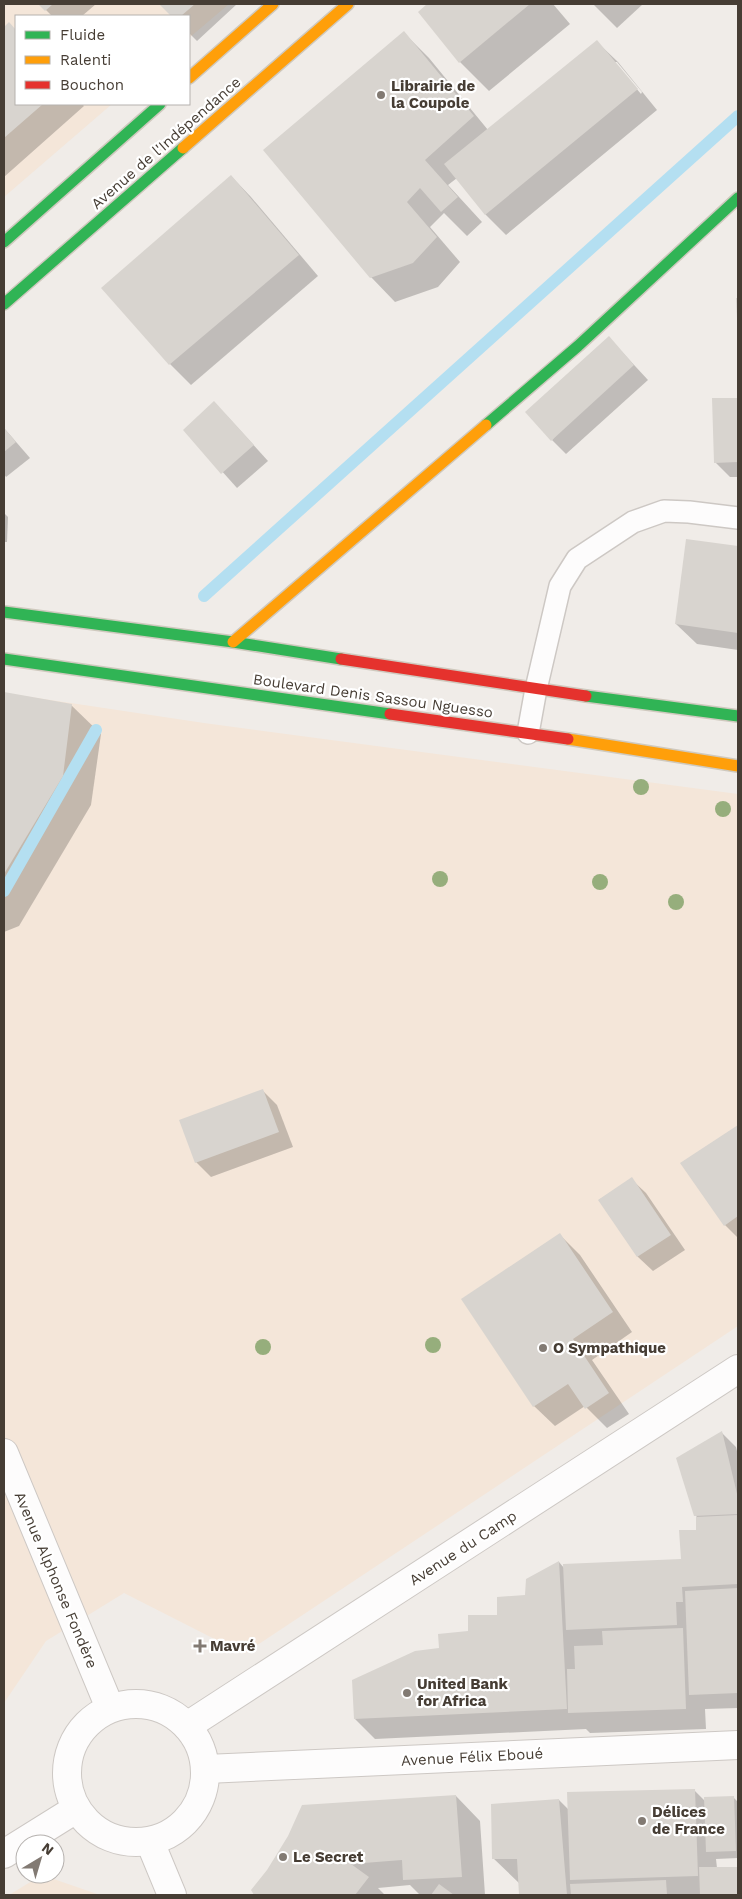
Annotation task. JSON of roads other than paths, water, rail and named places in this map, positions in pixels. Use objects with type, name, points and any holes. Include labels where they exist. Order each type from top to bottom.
[{"type":"main road","points":[[190,77],[273,4]]},
{"type":"main road","name":"Avenue de l'Indépendance","points":[[4,304],[348,4]]},
{"type":"main road","points":[[4,242],[159,105]]},
{"type":"main road","points":[[233,642],[578,346],[738,198]]},
{"type":"main road","name":"Boulevard Denis Sassou Nguesso","points":[[4,612],[233,642],[536,689],[738,716]]},
{"type":"main road","name":"Boulevard Denis Sassou Nguesso","points":[[4,660],[528,733],[738,766]]},
{"type":"street","name":"Avenue du Camp","points":[[187,1726],[738,1369]]},
{"type":"street","name":"Avenue Alphonse Fondère","points":[[4,1453],[110,1708]]},
{"type":"street","points":[[137,1704],[165,1709],[187,1726],[197,1739],[203,1753],[206,1769],[200,1802],[180,1828],[150,1842],[122,1842],[95,1830],[76,1809],[67,1787],[66,1762],[74,1739],[90,1721],[110,1708],[137,1704]]},
{"type":"street","name":"Avenue Félix Eboué","points":[[206,1769],[738,1746]]},
{"type":"street","points":[[4,1854],[76,1809]]},
{"type":"street","points":[[150,1842],[172,1895]]},
{"type":"lane","points":[[528,733],[536,689],[560,586],[577,559],[633,522],[664,511],[738,518]]},
{"type":"waterway","points":[[204,596],[738,116]]},
{"type":"waterway","points":[[4,891],[96,730]]},
{"type":"place","name":"Librairie de la Coupole","points":[[381,95]]},
{"type":"place","name":"O Sympathique","points":[[543,1348]]},
{"type":"place","name":"Mavré","points":[[200,1646]]},
{"type":"place","name":"United Bank for Africa","points":[[407,1693]]},
{"type":"place","name":"Délices de France","points":[[642,1821]]},
{"type":"place","name":"Le Secret","points":[[283,1857]]}]
